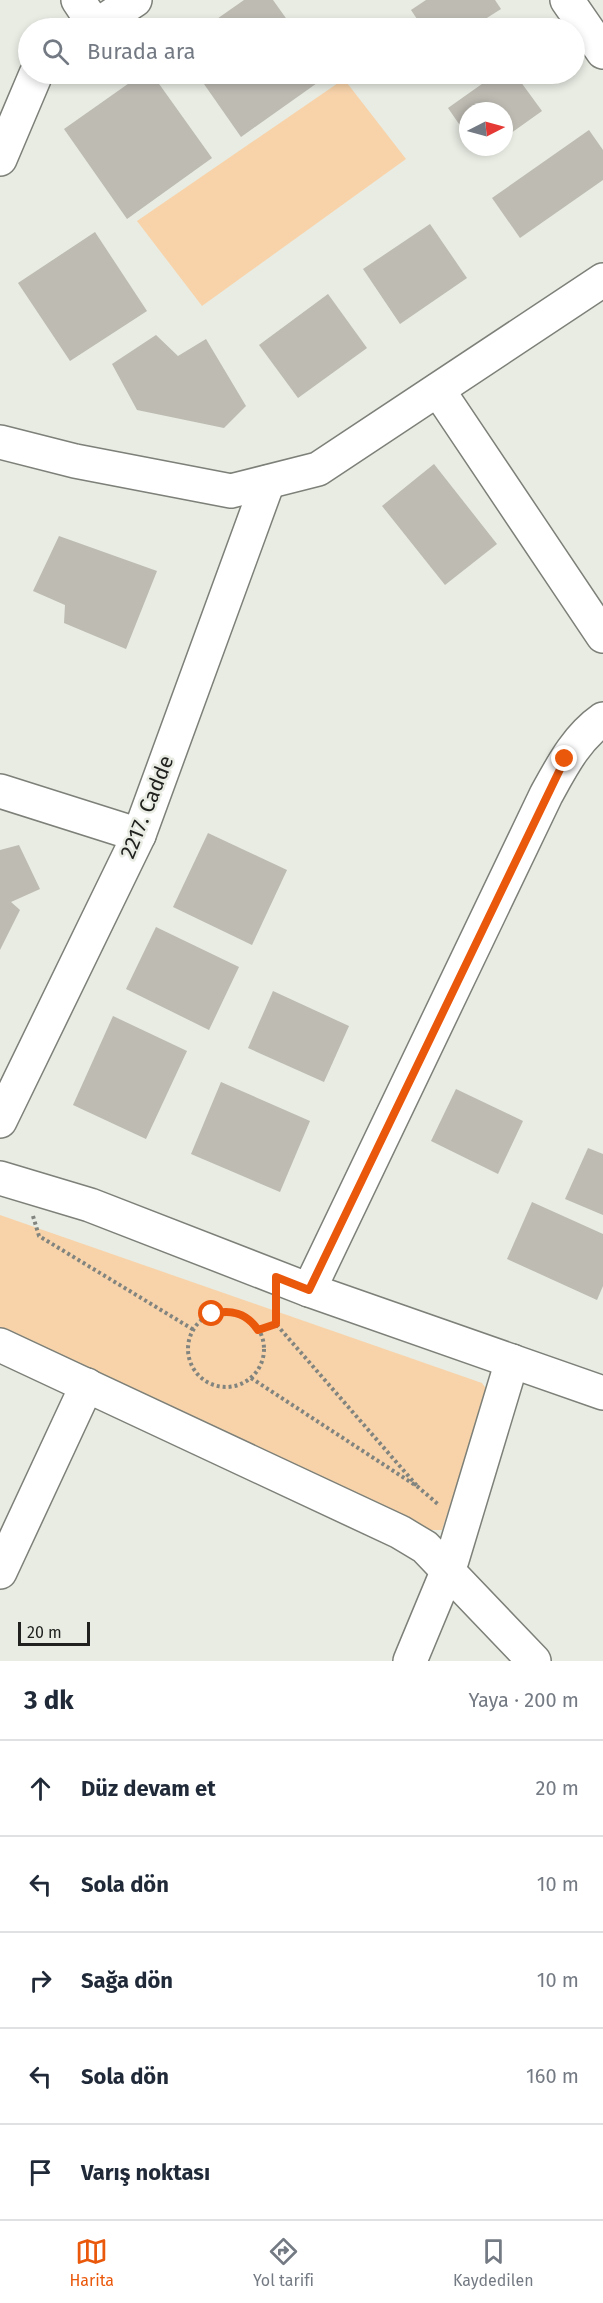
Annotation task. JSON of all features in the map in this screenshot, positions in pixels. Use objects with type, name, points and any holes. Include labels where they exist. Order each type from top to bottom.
[{"type":"street","points":[[78,0],[88,18]]},
{"type":"street","points":[[109,18],[135,0]]},
{"type":"street","points":[[567,0],[579,18]]},
{"type":"street","points":[[585,26],[603,52]]},
{"type":"street","points":[[0,159],[32,84]]},
{"type":"street","points":[[0,442],[75,461],[231,491],[318,469],[603,280]]},
{"type":"street","points":[[438,390],[603,636]]},
{"type":"street","name":"2217. Cadde","points":[[0,1121],[139,835],[268,482]]},
{"type":"street","points":[[309,1290],[546,795],[565,759],[579,740],[586,731],[603,718]]},
{"type":"street","points":[[0,791],[139,835]]},
{"type":"street","points":[[13,1182],[90,1205],[309,1290],[603,1393]]},
{"type":"street","points":[[0,1345],[400,1532],[425,1547],[448,1569],[534,1661]]},
{"type":"street","points":[[410,1661],[448,1569],[512,1361]]},
{"type":"street","points":[[0,1572],[87,1385]]},
{"type":"path","points":[[13,1182],[39,1236],[194,1330]]},
{"type":"path","points":[[276,1277],[276,1324],[418,1487]]},
{"type":"path","points":[[223,1311],[235,1312],[246,1317],[258,1330],[264,1346],[263,1358],[259,1369],[251,1378],[230,1387],[207,1382],[198,1374],[189,1353],[189,1341],[202,1320],[223,1311]]},
{"type":"path","points":[[258,1330],[276,1324]]},
{"type":"path","points":[[251,1378],[418,1487],[462,1525]]},
{"type":"shaded area","points":[[337,84],[348,84],[406,159],[202,306],[137,221]]},
{"type":"shaded area","points":[[0,1215],[482,1383],[487,1390],[442,1530],[424,1530],[0,1329]]},
{"type":"building","points":[[244,0],[273,0],[286,18],[218,18]]},
{"type":"building","points":[[426,0],[495,0],[501,9],[487,18],[416,18],[411,10]]},
{"type":"building","points":[[128,84],[159,84],[212,158],[127,219],[64,129]]},
{"type":"building","points":[[204,84],[316,84],[241,137]]},
{"type":"building","points":[[482,84],[522,84],[542,111],[513,132],[513,102],[459,102],[459,124],[448,108]]},
{"type":"building","points":[[589,130],[603,150],[603,180],[520,238],[492,198]]},
{"type":"building","points":[[430,224],[467,278],[400,324],[363,269]]},
{"type":"building","points":[[95,232],[147,311],[70,361],[18,283]]},
{"type":"building","points":[[328,294],[367,348],[298,398],[259,345]]},
{"type":"building","points":[[156,335],[178,356],[206,339],[246,406],[224,428],[137,410],[112,364]]},
{"type":"building","points":[[434,464],[497,544],[445,585],[382,506]]},
{"type":"building","points":[[59,536],[157,571],[126,649],[64,623],[65,605],[33,591]]},
{"type":"building","points":[[208,833],[287,870],[252,945],[173,907]]},
{"type":"building","points":[[19,845],[40,889],[11,902],[20,910],[0,950],[0,850]]},
{"type":"building","points":[[156,927],[239,967],[209,1030],[126,989]]},
{"type":"building","points":[[273,991],[349,1026],[324,1082],[248,1048]]},
{"type":"building","points":[[113,1016],[187,1051],[146,1139],[73,1105]]},
{"type":"building","points":[[221,1082],[310,1121],[280,1192],[191,1154]]},
{"type":"building","points":[[456,1089],[523,1121],[498,1174],[431,1141]]},
{"type":"building","points":[[588,1148],[603,1154],[603,1215],[565,1199]]},
{"type":"building","points":[[532,1202],[603,1234],[603,1286],[597,1300],[507,1259]]},
{"type":"route","points":[[212,1314],[223,1311],[235,1312],[255,1324],[258,1330],[276,1324],[276,1277],[309,1290],[565,759]]}]
